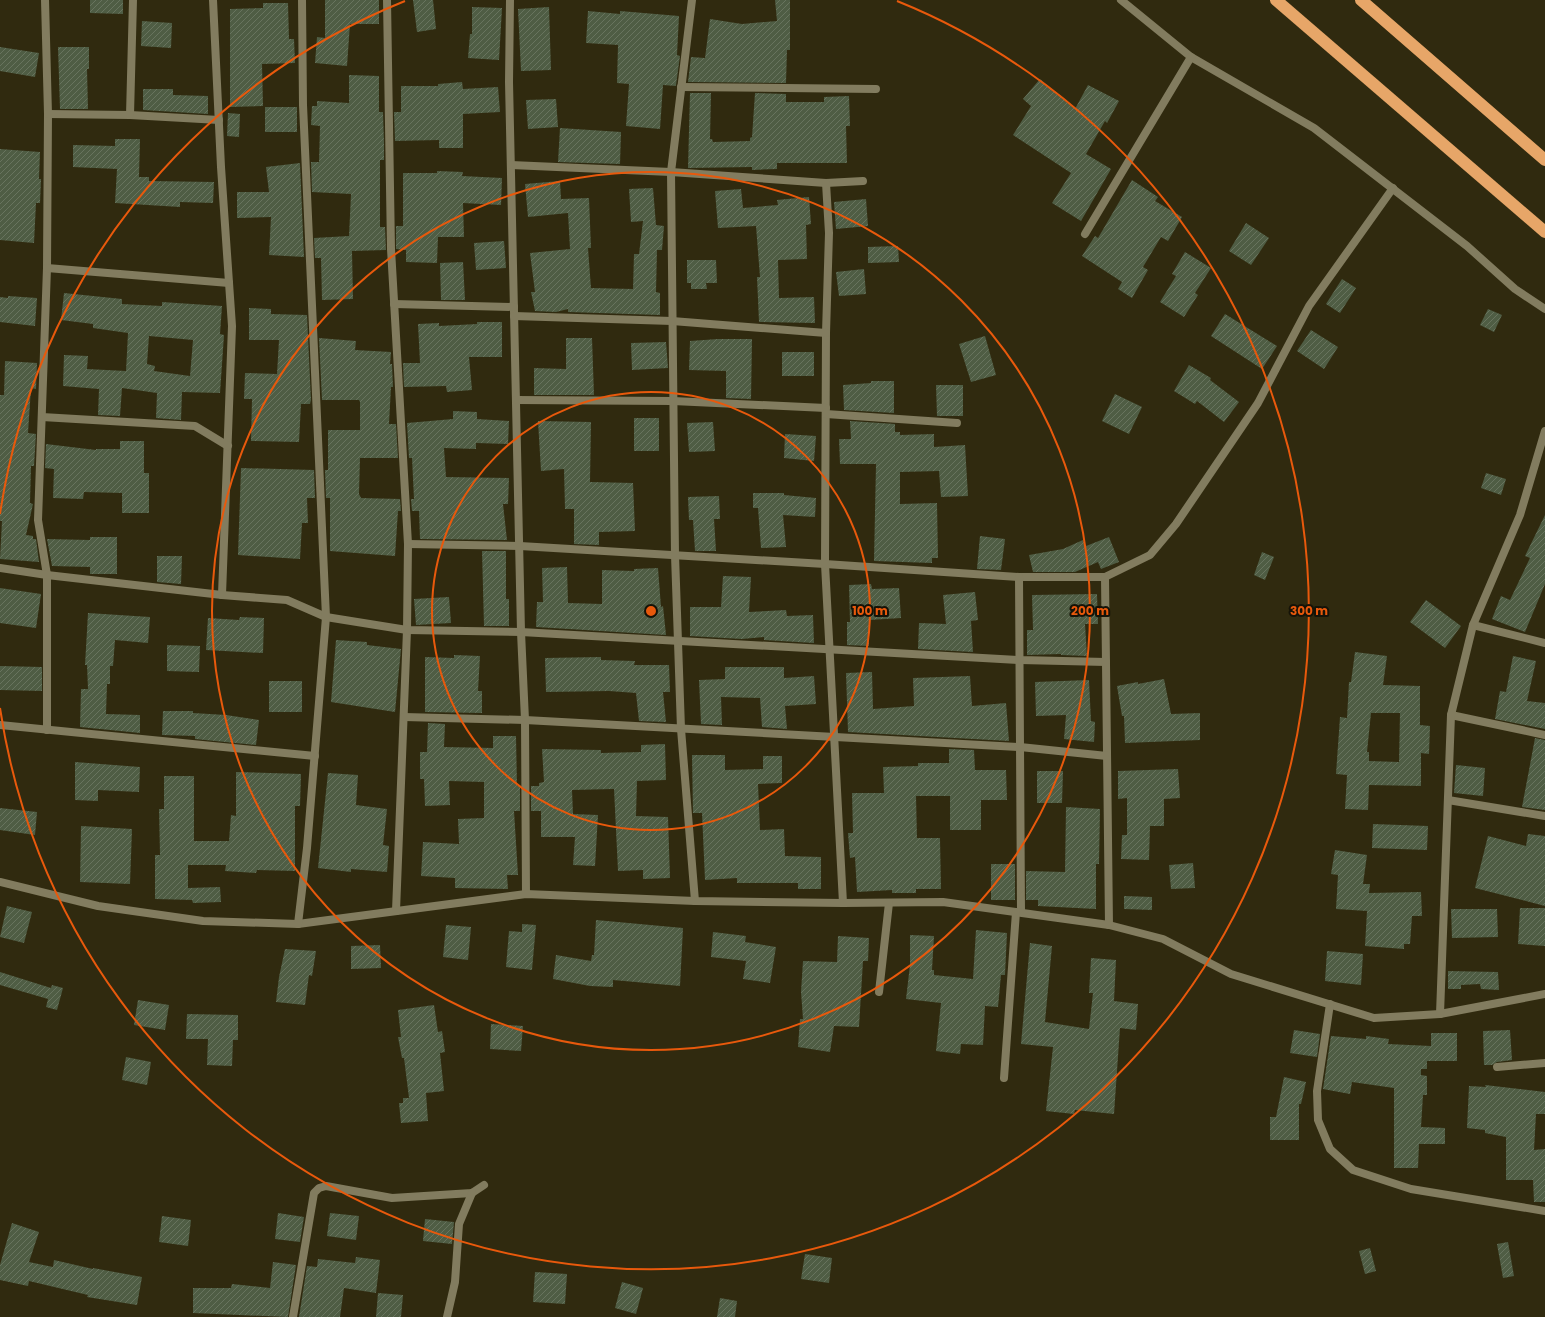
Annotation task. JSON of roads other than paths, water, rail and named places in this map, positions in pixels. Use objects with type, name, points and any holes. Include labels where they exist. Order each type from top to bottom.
[{"type":"highway","points":[[1276,0],[1545,232]]},
{"type":"highway","points":[[1361,0],[1545,160]]},
{"type":"street","points":[[46,0],[48,114],[47,268],[38,520],[48,575],[47,730]]},
{"type":"street","points":[[130,116],[133,0]]},
{"type":"street","points":[[214,0],[218,120],[232,326],[222,595]]},
{"type":"street","points":[[298,924],[307,848],[326,617],[303,105],[302,0]]},
{"type":"street","points":[[387,0],[390,241],[408,544],[407,630],[396,911]]},
{"type":"street","points":[[510,0],[510,165],[521,632],[525,720],[526,894]]},
{"type":"street","points":[[692,0],[671,172],[675,555],[681,729],[695,901]]},
{"type":"street","points":[[1121,0],[1190,57],[1314,128],[1467,246],[1515,289],[1545,309]]},
{"type":"street","points":[[1085,234],[1190,57]]},
{"type":"street","points":[[681,87],[876,89]]},
{"type":"street","points":[[48,114],[218,120]]},
{"type":"street","points":[[510,165],[671,172],[826,183],[863,181]]},
{"type":"street","points":[[826,183],[829,233],[826,333],[825,564],[843,903]]},
{"type":"street","points":[[408,544],[520,546],[1019,577],[1104,577],[1150,555],[1176,524],[1258,403],[1309,306],[1393,188]]},
{"type":"street","points":[[47,268],[229,283]]},
{"type":"street","points":[[394,304],[514,307]]},
{"type":"street","points":[[514,316],[672,321],[826,333]]},
{"type":"street","points":[[516,400],[673,401],[826,411],[957,423]]},
{"type":"street","points":[[42,417],[194,426],[228,446]]},
{"type":"street","points":[[1440,1014],[1451,715],[1473,625],[1520,515],[1545,431]]},
{"type":"street","points":[[0,568],[222,595],[288,600],[326,617],[407,630],[521,632],[1020,660],[1106,662]]},
{"type":"street","points":[[1004,1078],[1018,912],[1020,747],[1019,577]]},
{"type":"street","points":[[1104,577],[1109,925]]},
{"type":"street","points":[[1473,625],[1545,643]]},
{"type":"street","points":[[1451,715],[1545,735]]},
{"type":"street","points":[[404,717],[525,720],[1020,747],[1107,756]]},
{"type":"street","points":[[0,725],[315,756]]},
{"type":"street","points":[[1448,800],[1545,816]]},
{"type":"street","points":[[0,882],[98,906],[203,921],[298,924],[526,894],[695,901],[843,903],[943,902],[1109,925],[1163,940],[1231,974],[1374,1018],[1440,1014],[1545,994]]},
{"type":"street","points":[[879,992],[889,903]]},
{"type":"street","points":[[1330,1004],[1316,1091],[1318,1120],[1330,1148],[1353,1170],[1410,1189],[1545,1211]]},
{"type":"street","points":[[1497,1067],[1545,1063]]},
{"type":"street","points":[[293,1317],[314,1193],[319,1188],[326,1186],[392,1198],[472,1193],[484,1185]]},
{"type":"street","points":[[447,1317],[455,1282],[460,1224],[472,1193]]}]
